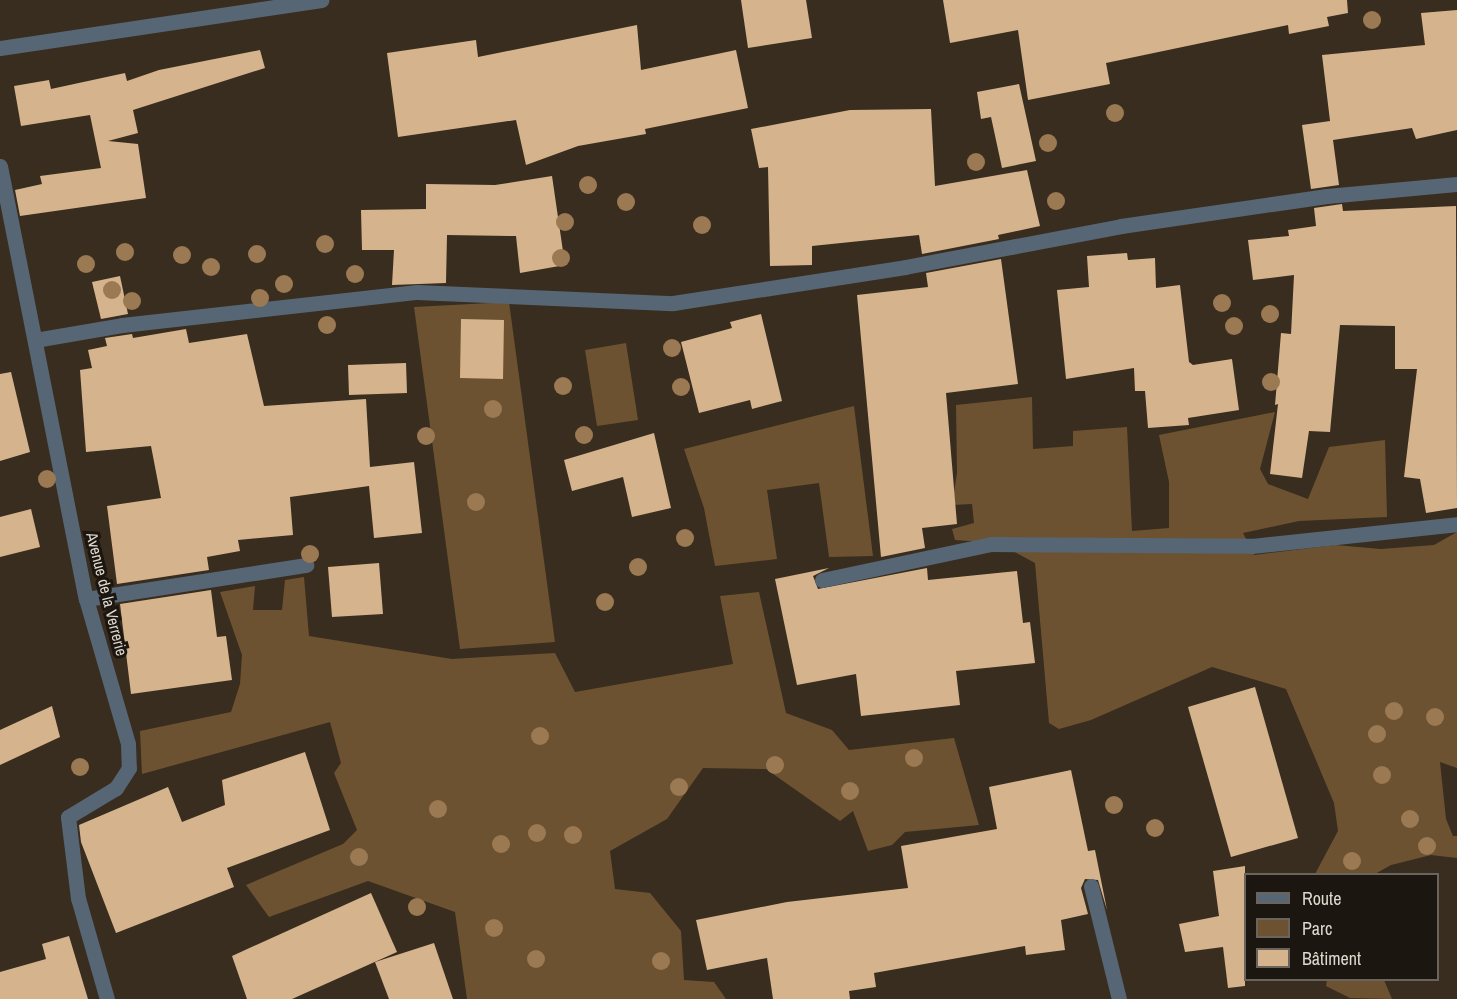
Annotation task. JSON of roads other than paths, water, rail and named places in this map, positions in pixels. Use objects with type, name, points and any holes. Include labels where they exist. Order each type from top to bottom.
[{"type":"street","points":[[0,48],[321,0]]},
{"type":"street","name":"Avenue de la Verrerie","points":[[0,166],[86,599],[128,744],[129,768],[116,788],[68,818],[78,898],[107,999]]},
{"type":"street","points":[[35,340],[122,325],[417,292],[673,303],[905,267],[1133,225],[1327,195],[1457,184]]},
{"type":"street","points":[[822,580],[991,544],[1252,546],[1457,524]]},
{"type":"street","points":[[86,599],[306,565]]},
{"type":"street","points":[[1091,886],[1119,999]]}]
